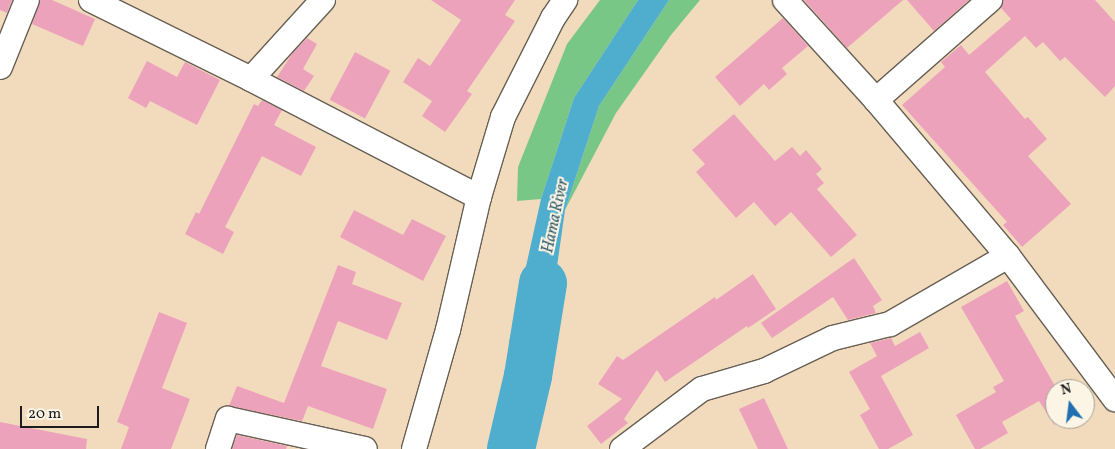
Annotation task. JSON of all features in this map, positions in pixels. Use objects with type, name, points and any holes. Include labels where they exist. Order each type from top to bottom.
[{"type":"street","points":[[0,67],[27,0]]},
{"type":"street","points":[[91,0],[251,79],[479,197]]},
{"type":"street","points":[[251,79],[324,0]]},
{"type":"street","points":[[414,449],[448,330],[479,197],[503,117],[553,18],[565,0]]},
{"type":"street","points":[[785,0],[876,100],[1008,256],[1115,399]]},
{"type":"street","points":[[876,100],[990,0]]},
{"type":"street","points":[[622,449],[702,389],[764,372],[833,338],[890,324],[1008,256]]},
{"type":"street","points":[[218,449],[228,420],[365,449]]},
{"type":"green space","points":[[600,0],[638,0],[574,98],[541,199],[517,201],[518,167],[567,44]]},
{"type":"green space","points":[[669,0],[700,0],[671,35],[616,113],[565,210],[599,106]]},
{"type":"water","points":[[638,0],[669,0],[599,106],[565,210],[545,351],[509,343],[541,199],[574,98]]},
{"type":"building","points":[[0,0],[12,0],[7,13],[0,10]]},
{"type":"building","points":[[40,0],[52,0],[95,19],[83,46],[32,24]]},
{"type":"building","points":[[431,0],[515,0],[505,15],[515,21],[467,91],[472,94],[445,132],[422,116],[432,101],[403,82],[418,58],[430,66],[461,20]]},
{"type":"building","points":[[804,0],[903,0],[847,48]]},
{"type":"building","points":[[907,0],[969,0],[934,31]]},
{"type":"building","points":[[1003,0],[1095,0],[1115,22],[1115,86],[1105,97],[1065,57],[1060,61],[1043,42],[1036,48],[1025,36],[985,72],[1025,119],[1028,117],[1047,139],[1028,156],[1071,204],[1022,247],[1003,225],[1007,222],[902,105],[945,67],[941,62],[961,45],[969,55],[1011,19],[1001,8]]},
{"type":"building","points":[[783,18],[808,46],[782,68],[787,74],[769,90],[764,84],[740,106],[715,77]]},
{"type":"building","points":[[307,38],[317,44],[303,69],[314,76],[304,91],[277,77],[292,54]]},
{"type":"building","points":[[355,52],[390,71],[365,118],[330,100]]},
{"type":"building","points":[[147,61],[177,77],[185,62],[220,80],[197,125],[150,101],[146,108],[128,98]]},
{"type":"building","points":[[262,100],[282,110],[274,125],[316,147],[301,176],[262,156],[225,227],[234,232],[223,254],[185,234],[196,212],[199,214],[254,104],[258,106]]},
{"type":"building","points":[[734,114],[775,161],[792,147],[800,156],[806,150],[822,169],[816,174],[824,183],[817,189],[857,235],[831,257],[791,212],[775,226],[754,202],[736,218],[696,172],[705,164],[692,150]]},
{"type":"building","points":[[354,210],[403,235],[412,219],[446,236],[423,281],[340,237]]},
{"type":"building","points":[[854,258],[882,300],[873,306],[876,313],[848,320],[833,297],[772,338],[761,323]]},
{"type":"building","points":[[338,265],[356,272],[352,284],[402,303],[387,340],[338,321],[321,366],[387,389],[373,429],[308,406],[302,421],[229,406],[237,386],[284,403]]},
{"type":"building","points":[[753,274],[776,309],[748,328],[747,326],[665,382],[657,370],[624,419],[628,423],[601,444],[587,426],[622,399],[598,384],[617,356],[623,360],[715,297],[716,300]]},
{"type":"building","points":[[1007,281],[1024,311],[1015,316],[1051,379],[1045,379],[1045,410],[1039,401],[1002,422],[1008,433],[980,449],[975,449],[956,415],[996,392],[993,387],[1004,381],[961,307]]},
{"type":"building","points":[[159,312],[187,323],[162,388],[190,399],[171,449],[121,449],[129,427],[117,422]]},
{"type":"building","points":[[920,332],[929,348],[881,376],[913,435],[888,449],[879,449],[860,415],[870,409],[849,372],[877,356],[870,343],[891,338],[895,346]]},
{"type":"building","points":[[764,398],[788,449],[758,449],[739,409]]},
{"type":"building","points":[[0,422],[87,439],[86,449],[0,449]]},
{"type":"building","points":[[237,435],[287,446],[286,449],[232,449]]},
{"type":"waterway","name":"Hama River","points":[[511,449],[528,376],[543,283]]}]
